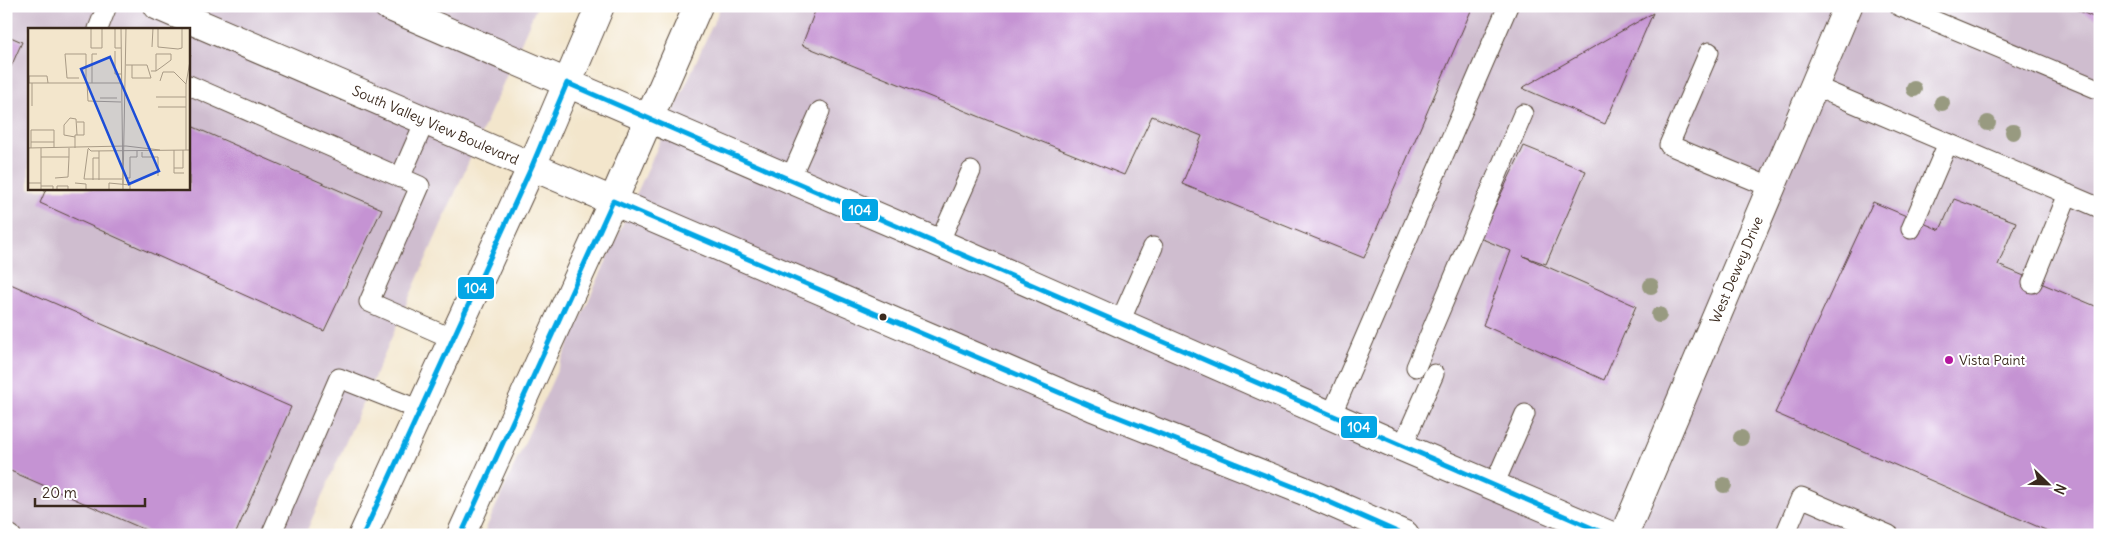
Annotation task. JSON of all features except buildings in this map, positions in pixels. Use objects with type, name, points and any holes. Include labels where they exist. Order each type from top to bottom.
[{"type":"main road","name":"South Valley View Boulevard","points":[[158,6],[1093,407],[1302,490],[1405,535]]},
{"type":"main road","points":[[388,6],[939,243],[1119,324],[1609,535]]},
{"type":"main road","points":[[363,535],[532,166],[600,6]]},
{"type":"main road","points":[[462,535],[613,201],[698,6]]},
{"type":"main road","name":"West Dewey Drive","points":[[1624,535],[1848,6]]},
{"type":"lane","points":[[98,28],[107,6]]},
{"type":"lane","points":[[1332,416],[1508,6]]},
{"type":"lane","points":[[1899,6],[2100,90]]},
{"type":"lane","points":[[1709,52],[1669,145],[1770,187]]},
{"type":"lane","points":[[190,85],[420,186],[369,302],[453,339]]},
{"type":"lane","points":[[1814,86],[2100,208]]},
{"type":"lane","points":[[790,179],[820,111]]},
{"type":"lane","points":[[1416,367],[1523,114]]},
{"type":"lane","points":[[400,178],[425,121]]},
{"type":"lane","points":[[1911,229],[1948,143]]},
{"type":"lane","points":[[939,243],[971,171]]},
{"type":"lane","points":[[2032,283],[2068,194]]},
{"type":"lane","points":[[1119,324],[1153,246]]},
{"type":"lane","points":[[1402,447],[1434,374]]},
{"type":"lane","points":[[271,535],[339,378],[420,410]]},
{"type":"lane","points":[[1494,485],[1525,414]]},
{"type":"lane","points":[[1785,535],[1801,497],[1889,535]]},
{"type":"lane","points":[[6,533],[11,535]]},
{"type":"shaded area","points":[[6,6],[537,6],[305,535],[6,535]]},
{"type":"shaded area","points":[[721,6],[2100,6],[2100,535],[483,535]]},
{"type":"transit line","name":"104","points":[[363,535],[532,166],[567,83],[1608,535]]},
{"type":"transit line","name":"104","points":[[461,535],[613,201],[1093,407],[1302,490],[1404,535]]},
{"type":"place","name":"Vista Paint","points":[[1949,360]]}]
